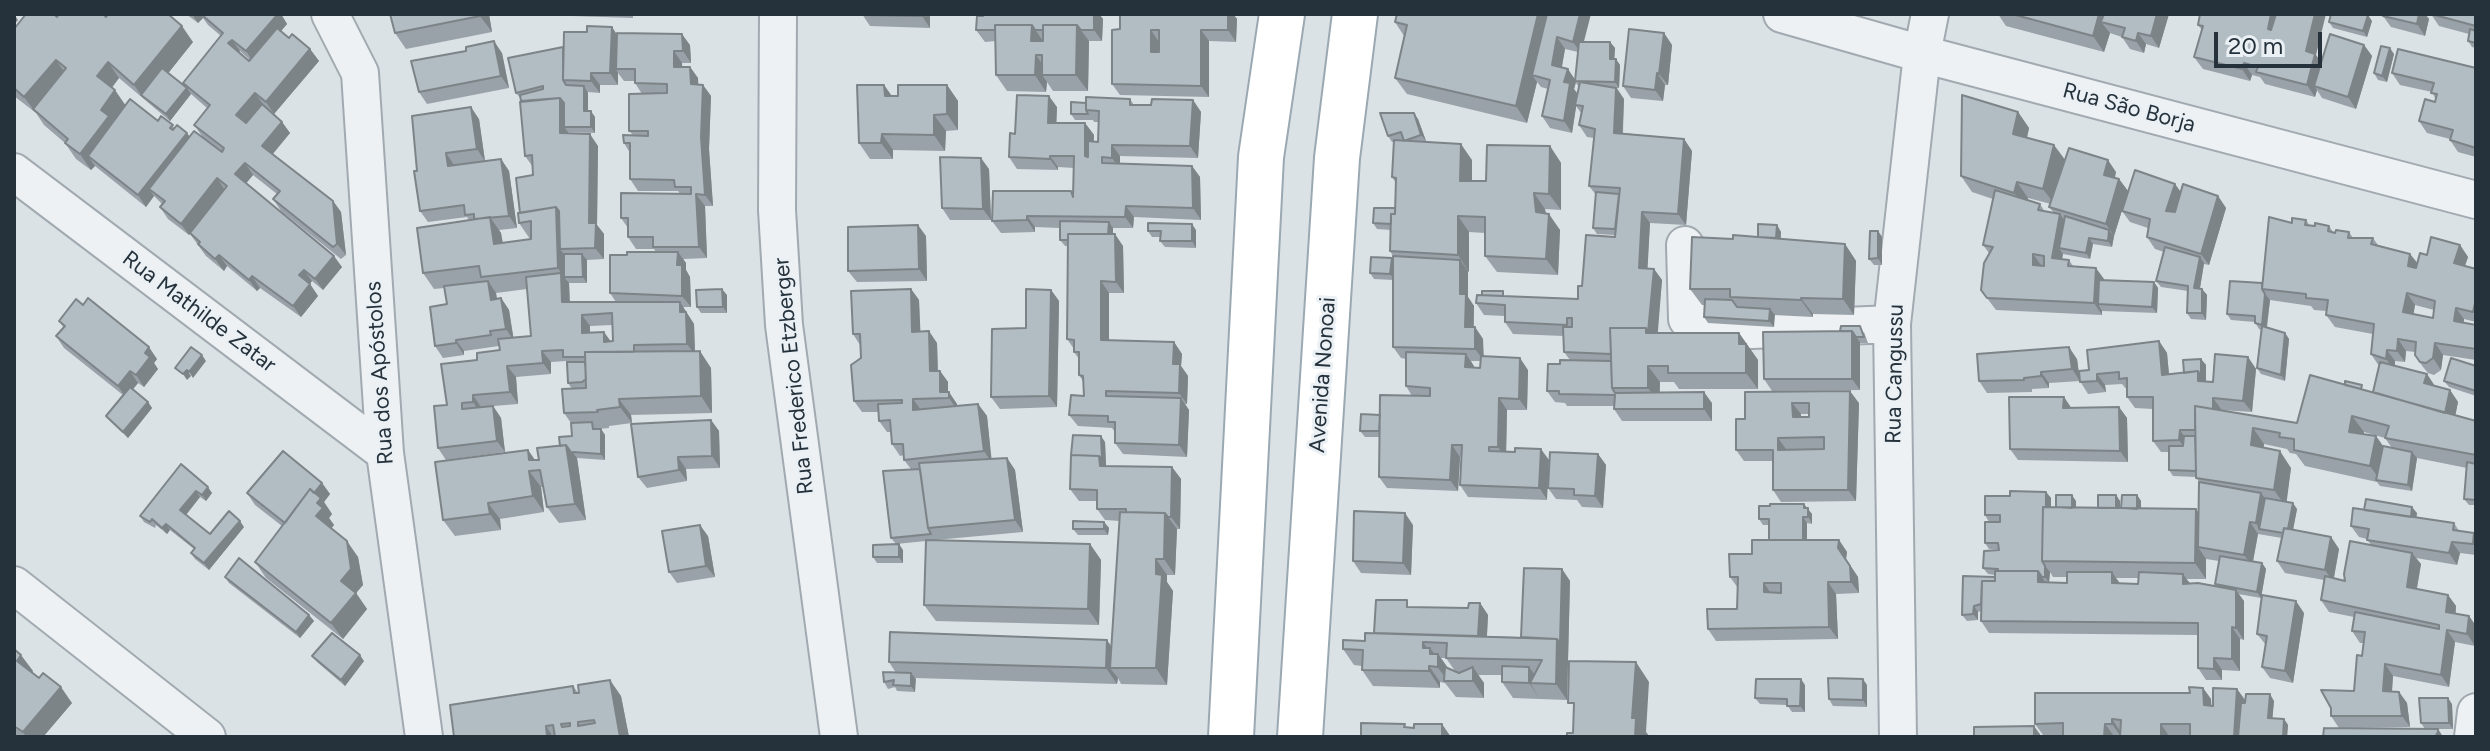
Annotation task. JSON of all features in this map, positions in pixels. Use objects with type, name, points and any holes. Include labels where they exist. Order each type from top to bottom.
[{"type":"main road","points":[[1231,737],[1261,157],[1282,14]]},
{"type":"main road","name":"Avenida Nonoai","points":[[1300,737],[1337,158],[1355,14]]},
{"type":"street","name":"Rua dos Apóstolos","points":[[330,14],[360,73],[385,453],[424,737]]},
{"type":"street","name":"Rua Frederico Etzberger","points":[[778,14],[777,210],[784,325],[839,737]]},
{"type":"street","name":"Rua São Borja","points":[[1782,14],[2476,200]]},
{"type":"street","name":"Rua Cangussu","points":[[1898,737],[1892,324],[1922,54],[1930,14]]},
{"type":"street","name":"Rua Mathilde Zatar","points":[[14,172],[385,453]]},
{"type":"street","points":[[1685,245],[1687,319],[1696,330],[1892,324]]},
{"type":"street","points":[[14,585],[207,737]]},
{"type":"street","points":[[2473,737],[2476,712]]},
{"type":"building","points":[[26,14],[54,14],[57,17],[59,14],[103,14],[106,17],[108,14],[168,14],[182,26],[134,85],[108,62],[97,76],[115,90],[101,110],[109,116],[80,154],[65,143],[68,139],[33,109],[66,68],[56,60],[24,97],[14,88],[14,29]]},
{"type":"building","points":[[201,14],[278,14],[246,51],[232,40],[228,43],[249,61],[277,28],[289,38],[292,34],[310,49],[266,102],[255,93],[236,115],[246,123],[262,104],[282,122],[262,146],[333,201],[337,244],[333,247],[273,199],[280,191],[245,163],[235,174],[334,256],[315,279],[304,270],[299,275],[310,284],[293,306],[252,276],[249,280],[219,255],[215,259],[190,233],[227,186],[217,178],[181,224],[160,207],[165,201],[149,189],[194,131],[222,152],[224,148],[194,125],[210,105],[183,83],[223,33]]},
{"type":"building","points":[[390,14],[480,14],[480,16],[395,33]]},
{"type":"building","points":[[922,14],[922,16],[862,15]]},
{"type":"building","points":[[1094,14],[1094,30],[1081,30],[1077,25],[1043,25],[1043,30],[1035,30],[1032,25],[995,25],[995,30],[976,30],[977,16]]},
{"type":"building","points":[[1120,14],[1228,14],[1228,30],[1201,30],[1201,86],[1112,84],[1112,30],[1120,29]],"holes":[[[1151,30],[1159,30],[1159,52],[1151,52]]]},
{"type":"building","points":[[1397,14],[1538,14],[1516,106],[1395,78],[1407,25],[1395,22]]},
{"type":"building","points":[[1547,14],[1580,14],[1573,42],[1557,37],[1552,65],[1568,69],[1564,82],[1570,83],[1564,121],[1542,116],[1550,80],[1532,75]]},
{"type":"building","points":[[2012,14],[2099,14],[2093,36]]},
{"type":"building","points":[[2104,14],[2157,14],[2151,36],[2138,33],[2136,41],[2122,37],[2125,28],[2101,22]]},
{"type":"building","points":[[2200,14],[2271,14],[2268,29],[2271,30],[2276,14],[2315,14],[2306,51],[2315,54],[2307,85],[2256,72],[2258,67],[2244,63],[2242,69],[2194,57],[2203,26],[2198,25]]},
{"type":"building","points":[[2331,14],[2368,15],[2363,31],[2329,22]]},
{"type":"building","points":[[2383,14],[2419,14],[2417,24]]},
{"type":"building","points":[[2431,14],[2476,14],[2476,26]]},
{"type":"building","points":[[995,25],[1032,25],[1031,41],[1043,41],[1043,25],[1077,25],[1076,75],[1042,75],[1042,55],[1036,55],[1035,75],[996,75]]},
{"type":"building","points":[[587,26],[612,27],[610,73],[591,73],[591,81],[563,80],[564,32],[587,32]]},
{"type":"building","points":[[1629,29],[1664,33],[1655,90],[1623,86]]},
{"type":"building","points":[[2470,29],[2476,31],[2476,43],[2468,41]]},
{"type":"building","points":[[617,33],[682,34],[683,51],[674,51],[674,67],[690,67],[691,84],[703,85],[701,137],[705,195],[696,194],[699,247],[653,247],[653,237],[628,237],[628,218],[621,218],[621,193],[691,194],[691,187],[675,187],[674,180],[630,179],[630,143],[624,143],[623,135],[648,136],[648,131],[629,131],[629,94],[667,93],[667,84],[635,83],[635,69],[616,69]]},
{"type":"building","points":[[2330,34],[2364,45],[2348,97],[2314,86]]},
{"type":"building","points":[[494,41],[501,76],[419,92],[411,61],[466,51],[466,47]]},
{"type":"building","points":[[1579,42],[1610,42],[1610,59],[1616,59],[1615,82],[1575,81]]},
{"type":"building","points":[[2381,46],[2390,48],[2382,76],[2374,73]]},
{"type":"building","points":[[563,47],[563,80],[566,85],[584,86],[584,111],[591,111],[591,127],[564,127],[564,103],[560,98],[521,101],[520,95],[543,89],[543,86],[516,93],[508,58]]},
{"type":"building","points":[[2398,49],[2476,68],[2476,148],[2450,140],[2453,130],[2419,121],[2425,99],[2435,102],[2437,94],[2431,93],[2434,83],[2392,73]]},
{"type":"building","points":[[162,68],[187,88],[166,114],[141,95]]},
{"type":"building","points":[[1580,82],[1616,88],[1614,133],[1684,139],[1678,214],[1642,212],[1639,268],[1654,269],[1648,332],[1646,328],[1610,328],[1611,354],[1564,352],[1563,327],[1572,327],[1572,318],[1567,318],[1567,325],[1505,322],[1505,305],[1476,303],[1477,295],[1578,299],[1586,235],[1615,237],[1620,188],[1589,186],[1595,129],[1579,125],[1583,106],[1575,105]]},
{"type":"building","points":[[857,85],[884,85],[885,96],[898,96],[898,85],[947,85],[947,114],[934,115],[934,135],[882,134],[881,143],[859,143]]},
{"type":"building","points":[[1017,95],[1049,96],[1048,123],[1085,123],[1085,156],[1088,157],[1088,141],[1098,142],[1099,111],[1086,110],[1086,97],[1130,99],[1130,105],[1151,105],[1152,99],[1193,100],[1190,146],[1112,145],[1112,158],[1102,157],[1102,163],[1192,166],[1193,208],[1126,206],[1125,217],[1027,216],[1027,220],[992,221],[993,191],[1071,191],[1073,197],[1074,156],[1050,156],[1050,159],[1009,157],[1010,133],[1015,134]]},
{"type":"building","points":[[1962,95],[2018,112],[2013,134],[2054,145],[2043,189],[2017,182],[2014,193],[1961,176]]},
{"type":"building","points":[[560,98],[560,133],[590,134],[589,223],[596,223],[595,248],[560,249],[559,211],[556,207],[520,213],[516,178],[533,175],[532,155],[525,156],[520,102]]},
{"type":"building","points":[[130,99],[158,121],[161,116],[173,125],[170,128],[173,130],[177,125],[187,133],[138,195],[88,156]]},
{"type":"building","points":[[1071,102],[1086,103],[1088,114],[1071,114]]},
{"type":"building","points":[[471,107],[477,149],[446,153],[448,166],[501,159],[509,216],[474,219],[474,214],[465,215],[464,205],[420,211],[414,171],[417,171],[412,116]]},
{"type":"building","points":[[1380,113],[1414,113],[1421,135],[1404,141],[1401,132],[1388,136]]},
{"type":"building","points":[[1394,140],[1461,144],[1460,181],[1486,181],[1487,145],[1550,146],[1549,194],[1534,193],[1536,212],[1549,214],[1546,259],[1485,256],[1485,217],[1458,216],[1458,255],[1390,251],[1391,214],[1395,214],[1396,178],[1392,177]]},
{"type":"building","points":[[2069,148],[2108,160],[2104,175],[2119,179],[2106,224],[2049,207]]},
{"type":"building","points":[[940,157],[981,158],[983,209],[942,208]]},
{"type":"building","points":[[2135,170],[2175,184],[2166,211],[2175,212],[2183,184],[2218,196],[2201,254],[2147,237],[2150,219],[2122,211]]},
{"type":"building","points":[[1995,190],[2040,204],[2038,210],[2060,214],[2052,258],[2069,260],[2068,266],[2096,268],[2094,303],[1987,298],[1981,290],[1984,263],[1993,247],[1983,245]],"holes":[[[2033,254],[2044,256],[2044,266],[2033,265]]]},
{"type":"building","points":[[1596,192],[1619,194],[1615,229],[1593,228]]},
{"type":"building","points":[[556,207],[558,268],[481,277],[479,266],[423,273],[417,228],[490,217],[494,244],[531,239],[531,221],[519,223],[518,213]]},
{"type":"building","points":[[1374,208],[1395,208],[1395,214],[1391,214],[1391,224],[1373,223]]},
{"type":"building","points":[[2065,216],[2109,230],[2108,241],[2089,238],[2086,253],[2059,248]]},
{"type":"building","points":[[2269,217],[2292,223],[2292,218],[2306,220],[2305,225],[2315,226],[2315,223],[2329,226],[2328,231],[2349,232],[2348,238],[2373,238],[2371,244],[2410,254],[2408,266],[2416,268],[2420,253],[2427,255],[2431,237],[2460,245],[2454,263],[2476,269],[2476,299],[2473,312],[2456,308],[2454,321],[2476,325],[2476,349],[2435,343],[2433,358],[2426,363],[2420,362],[2415,355],[2416,342],[2398,339],[2397,351],[2387,350],[2386,359],[2371,354],[2374,324],[2326,315],[2328,300],[2262,289]],"holes":[[[2407,293],[2435,301],[2433,318],[2403,312]]]},
{"type":"building","points":[[1060,221],[1109,222],[1108,234],[1068,234],[1068,240],[1060,240]]},
{"type":"building","points":[[1148,223],[1192,224],[1192,241],[1160,241],[1161,231],[1148,231]]},
{"type":"building","points":[[1758,224],[1777,225],[1776,238],[1758,237]]},
{"type":"building","points":[[918,225],[919,269],[848,271],[848,227]]},
{"type":"building","points":[[1870,231],[1878,231],[1878,258],[1869,259]]},
{"type":"building","points":[[1068,234],[1115,234],[1116,282],[1101,281],[1101,340],[1174,342],[1173,364],[1180,364],[1179,393],[1106,391],[1106,396],[1181,398],[1179,445],[1115,443],[1115,422],[1108,422],[1108,416],[1069,415],[1071,395],[1084,396],[1083,376],[1079,375],[1079,352],[1074,352],[1074,340],[1067,339]]},
{"type":"building","points":[[1733,235],[1845,244],[1843,299],[1730,297],[1730,289],[1690,289],[1692,237],[1733,239]]},
{"type":"building","points":[[2165,247],[2200,257],[2194,288],[2202,289],[2202,313],[2187,313],[2188,286],[2156,281]]},
{"type":"building","points":[[627,252],[678,252],[677,265],[682,265],[682,296],[610,293],[610,255],[627,255]]},
{"type":"building","points":[[564,254],[582,254],[583,277],[564,277]]},
{"type":"building","points":[[1393,256],[1460,260],[1460,294],[1466,294],[1465,327],[1475,327],[1475,349],[1393,347]]},
{"type":"building","points":[[1371,257],[1392,258],[1390,274],[1370,273]]},
{"type":"building","points":[[561,273],[562,302],[680,302],[680,312],[686,312],[687,344],[634,345],[634,352],[585,352],[585,357],[563,357],[563,350],[542,351],[543,363],[507,366],[510,392],[473,395],[473,402],[462,403],[462,409],[493,406],[497,441],[438,448],[434,406],[447,405],[441,364],[477,360],[477,353],[500,350],[498,339],[531,336],[526,277]],"holes":[[[612,313],[613,341],[604,342],[604,332],[582,333],[582,315]]]},
{"type":"building","points":[[2099,280],[2154,282],[2152,307],[2098,304]]},
{"type":"building","points":[[488,281],[491,300],[501,298],[506,329],[435,346],[430,307],[447,304],[444,286]]},
{"type":"building","points":[[2230,281],[2262,283],[2265,294],[2262,325],[2255,323],[2255,316],[2227,314]]},
{"type":"building","points":[[722,289],[723,307],[697,307],[696,290]]},
{"type":"building","points":[[911,289],[912,332],[929,331],[930,371],[940,371],[940,392],[949,392],[949,398],[913,399],[913,410],[978,404],[984,451],[904,460],[903,444],[892,444],[890,420],[879,421],[878,404],[902,403],[902,400],[854,401],[851,365],[861,358],[860,334],[853,334],[851,291]]},
{"type":"building","points":[[1026,289],[1051,290],[1049,396],[991,397],[992,329],[1026,328]]},
{"type":"building","points":[[1482,291],[1503,291],[1503,296],[1482,295]]},
{"type":"building","points":[[88,298],[149,347],[145,353],[150,357],[136,375],[130,371],[118,386],[56,336],[65,326],[59,321],[76,299],[83,305]]},
{"type":"building","points":[[1705,299],[1732,300],[1737,307],[1770,309],[1769,321],[1704,317]]},
{"type":"building","points":[[1841,326],[1860,326],[1864,337],[1856,337],[1852,331],[1840,331]]},
{"type":"building","points":[[2262,326],[2285,333],[2281,375],[2257,368]]},
{"type":"building","points":[[1610,328],[1646,328],[1646,333],[1739,333],[1739,344],[1746,344],[1746,373],[1668,373],[1668,366],[1648,366],[1648,388],[1612,388]]},
{"type":"building","points":[[1852,331],[1852,379],[1764,379],[1763,332]]},
{"type":"building","points":[[2159,341],[2162,375],[2198,371],[2198,381],[2213,382],[2215,354],[2248,357],[2243,401],[2213,398],[2213,409],[2195,406],[2195,430],[2180,430],[2179,440],[2153,441],[2153,397],[2127,397],[2127,378],[2119,379],[2119,372],[2097,374],[2097,381],[2080,382],[2079,371],[2089,370],[2087,350]]},
{"type":"building","points":[[191,347],[202,355],[189,372],[187,370],[183,374],[175,368]]},
{"type":"building","points":[[2069,347],[2072,369],[2041,372],[2041,376],[2024,380],[1979,381],[1977,354]]},
{"type":"building","points":[[700,351],[701,396],[619,399],[620,407],[598,412],[564,413],[562,389],[586,388],[585,352]]},
{"type":"building","points":[[1406,352],[1466,354],[1465,367],[1480,368],[1481,356],[1520,358],[1519,399],[1499,398],[1498,447],[1489,447],[1489,451],[1541,449],[1539,488],[1460,485],[1462,445],[1452,445],[1450,480],[1379,477],[1380,395],[1430,396],[1430,388],[1406,386]]},
{"type":"building","points":[[2451,358],[2476,366],[2476,391],[2444,381]]},
{"type":"building","points":[[2201,359],[2201,377],[2198,371],[2184,373],[2183,360]]},
{"type":"building","points":[[1560,360],[1611,361],[1615,393],[1704,392],[1704,409],[1614,409],[1615,395],[1547,391],[1548,364],[1560,364]]},
{"type":"building","points":[[567,362],[585,362],[586,379],[568,383]]},
{"type":"building","points":[[2380,362],[2427,374],[2424,383],[2450,390],[2445,413],[2373,392]]},
{"type":"building","points":[[2310,375],[2476,421],[2476,455],[2385,438],[2389,426],[2352,416],[2349,432],[2376,436],[2370,466],[2294,450],[2294,439],[2253,428],[2251,445],[2280,451],[2274,490],[2196,478],[2195,406],[2297,423]]},
{"type":"building","points":[[2345,381],[2362,385],[2361,389],[2345,385]]},
{"type":"building","points":[[130,387],[148,402],[123,432],[106,416]]},
{"type":"building","points":[[1850,391],[1848,490],[1773,490],[1773,450],[1736,450],[1736,419],[1745,419],[1745,392]],"holes":[[[1792,403],[1809,403],[1809,417],[1793,417]],[[1824,437],[1824,449],[1778,450],[1778,438]]]},
{"type":"building","points":[[2009,397],[2064,397],[2063,408],[2119,407],[2120,451],[2010,449]]},
{"type":"building","points":[[1361,414],[1380,415],[1379,431],[1360,431]]},
{"type":"building","points":[[711,420],[712,456],[678,457],[679,470],[638,477],[631,424]]},
{"type":"building","points":[[592,422],[593,429],[601,429],[601,454],[573,452],[573,455],[566,445],[560,446],[559,437],[572,436],[571,423]]},
{"type":"building","points":[[1073,435],[1101,436],[1102,459],[1099,456],[1071,455]]},
{"type":"building","points":[[2184,436],[2195,436],[2196,471],[2169,470],[2169,446],[2183,446]]},
{"type":"building","points":[[566,445],[575,504],[547,507],[540,470],[529,471],[533,496],[488,503],[490,514],[443,520],[435,462],[528,450],[529,460],[539,460],[537,448]]},
{"type":"building","points":[[2383,446],[2412,452],[2408,485],[2376,480]]},
{"type":"building","points":[[283,451],[322,483],[314,493],[310,489],[285,523],[247,493]]},
{"type":"building","points":[[1550,452],[1598,454],[1595,496],[1574,495],[1574,489],[1548,488]]},
{"type":"building","points":[[1071,455],[1099,456],[1100,466],[1172,467],[1171,517],[1165,513],[1097,509],[1097,490],[1070,489]]},
{"type":"building","points":[[1007,458],[1015,520],[928,528],[919,463]]},
{"type":"building","points":[[2467,462],[2476,464],[2476,500],[2464,499]]},
{"type":"building","points":[[181,464],[208,487],[202,495],[196,491],[180,510],[210,534],[229,511],[240,521],[204,563],[191,553],[195,548],[166,524],[162,528],[152,519],[150,522],[140,516]]},
{"type":"building","points":[[920,469],[931,534],[891,538],[883,471]]},
{"type":"building","points":[[2199,482],[2261,493],[2256,523],[2250,522],[2244,555],[2198,547]]},
{"type":"building","points":[[310,489],[321,498],[317,503],[323,508],[316,516],[347,541],[351,569],[341,581],[356,593],[331,623],[255,562]]},
{"type":"building","points":[[2010,491],[2046,492],[2042,561],[2045,577],[2038,571],[1983,568],[1984,551],[1999,550],[1998,543],[1985,543],[1985,522],[2000,522],[2000,515],[1985,515],[1985,496],[2010,496]]},
{"type":"building","points":[[2056,495],[2072,495],[2072,508],[2056,507]]},
{"type":"building","points":[[2098,495],[2116,495],[2116,508],[2098,508]]},
{"type":"building","points":[[2122,495],[2137,495],[2137,509],[2121,508]]},
{"type":"building","points":[[2265,498],[2293,503],[2288,529],[2284,528],[2283,533],[2259,529]]},
{"type":"building","points":[[2366,499],[2412,507],[2411,517],[2364,510]]},
{"type":"building","points":[[1804,504],[1804,508],[1808,508],[1808,517],[1803,517],[1803,540],[1769,540],[1769,519],[1759,519],[1759,506]]},
{"type":"building","points":[[2043,507],[2196,509],[2195,563],[2042,561]]},
{"type":"building","points":[[2353,508],[2454,523],[2453,530],[2474,533],[2473,544],[2452,542],[2449,553],[2367,540],[2369,529],[2351,526]]},
{"type":"building","points":[[1354,511],[1405,513],[1403,563],[1353,561]]},
{"type":"building","points":[[1120,512],[1165,513],[1164,559],[1156,559],[1156,574],[1162,575],[1156,668],[1110,668]]},
{"type":"building","points":[[1073,521],[1104,522],[1104,529],[1073,529]]},
{"type":"building","points":[[700,525],[706,566],[669,572],[662,531]]},
{"type":"building","points":[[2284,528],[2331,537],[2325,570],[2277,561]]},
{"type":"building","points":[[926,540],[1090,544],[1088,609],[924,605]]},
{"type":"building","points":[[1752,540],[1839,540],[1838,548],[1850,566],[1851,582],[1828,582],[1829,627],[1708,629],[1707,609],[1737,609],[1738,577],[1730,577],[1729,554],[1752,554]],"holes":[[[1764,583],[1781,583],[1781,593],[1764,592]]]},
{"type":"building","points":[[2350,541],[2412,553],[2407,587],[2448,595],[2446,612],[2469,616],[2467,634],[2447,630],[2441,675],[2385,664],[2383,691],[2399,692],[2402,716],[2331,716],[2331,708],[2321,690],[2354,691],[2357,655],[2362,656],[2365,632],[2352,631],[2355,612],[2439,629],[2439,625],[2321,600],[2325,576],[2345,581]]},
{"type":"building","points":[[899,544],[899,557],[873,557],[873,545]]},
{"type":"building","points":[[2220,556],[2262,563],[2257,592],[2215,584]]},
{"type":"building","points":[[239,558],[309,615],[296,632],[225,577]]},
{"type":"building","points":[[1524,568],[1562,569],[1560,643],[1557,639],[1521,637]]},
{"type":"building","points":[[1995,571],[2038,571],[2038,582],[2067,583],[2067,572],[2112,572],[2112,583],[2138,584],[2139,572],[2183,574],[2183,584],[2198,583],[2236,590],[2232,659],[2214,658],[2214,669],[2198,668],[2198,623],[1981,621],[1982,581],[1995,581]]},
{"type":"building","points":[[1963,576],[1995,577],[1995,581],[1982,581],[1981,604],[1974,606],[1973,614],[1962,615]]},
{"type":"building","points":[[2262,595],[2296,601],[2285,671],[2262,667],[2267,636],[2257,634]]},
{"type":"building","points":[[1376,600],[1407,600],[1407,607],[1468,608],[1469,603],[1480,603],[1478,636],[1374,633]]},
{"type":"building","points":[[890,632],[1107,640],[1106,668],[889,662]]},
{"type":"building","points":[[332,633],[360,655],[341,680],[312,656]]},
{"type":"building","points":[[1365,633],[1557,639],[1556,684],[1530,683],[1542,660],[1446,658],[1447,643],[1423,642],[1423,648],[1430,648],[1430,654],[1438,654],[1438,667],[1429,666],[1429,671],[1362,670],[1363,650],[1343,649],[1343,640],[1365,641]]},
{"type":"building","points":[[14,649],[21,655],[17,661],[39,678],[43,673],[61,687],[23,732],[14,726]]},
{"type":"building","points":[[1569,661],[1636,662],[1632,718],[1636,718],[1635,737],[1567,737],[1567,733],[1573,733],[1574,703],[1568,703]]},
{"type":"building","points":[[1502,666],[1529,667],[1529,683],[1502,682]]},
{"type":"building","points":[[1445,667],[1459,673],[1473,667],[1473,681],[1444,681]]},
{"type":"building","points":[[883,672],[911,673],[911,686],[893,685],[894,680],[884,682]]},
{"type":"building","points":[[1828,678],[1863,679],[1863,700],[1829,699]]},
{"type":"building","points":[[1756,679],[1801,679],[1800,706],[1787,706],[1787,699],[1755,698]]},
{"type":"building","points":[[610,680],[620,737],[555,737],[553,725],[546,726],[547,736],[454,737],[450,705],[573,686],[574,693],[579,693],[578,685]],"holes":[[[594,720],[595,723],[578,726],[578,722]]]},
{"type":"building","points":[[2189,687],[2203,688],[2204,705],[2213,706],[2213,688],[2237,689],[2234,737],[2190,737],[2190,724],[2161,724],[2161,737],[2120,737],[2121,720],[2112,719],[2112,724],[2105,724],[2104,737],[2063,737],[2063,723],[2035,724],[2035,693],[2190,693]]},
{"type":"building","points":[[2246,694],[2270,694],[2268,718],[2284,719],[2283,737],[2238,737],[2241,703],[2245,703]]},
{"type":"building","points":[[2419,698],[2448,698],[2449,723],[2421,723]]},
{"type":"building","points":[[1361,723],[1405,724],[1404,727],[1414,728],[1414,724],[1442,724],[1442,737],[1361,737]]},
{"type":"building","points":[[2034,726],[2034,737],[1974,737],[1974,727]]},
{"type":"building","points":[[2324,728],[2438,729],[2438,732],[2435,737],[2323,737]]}]
